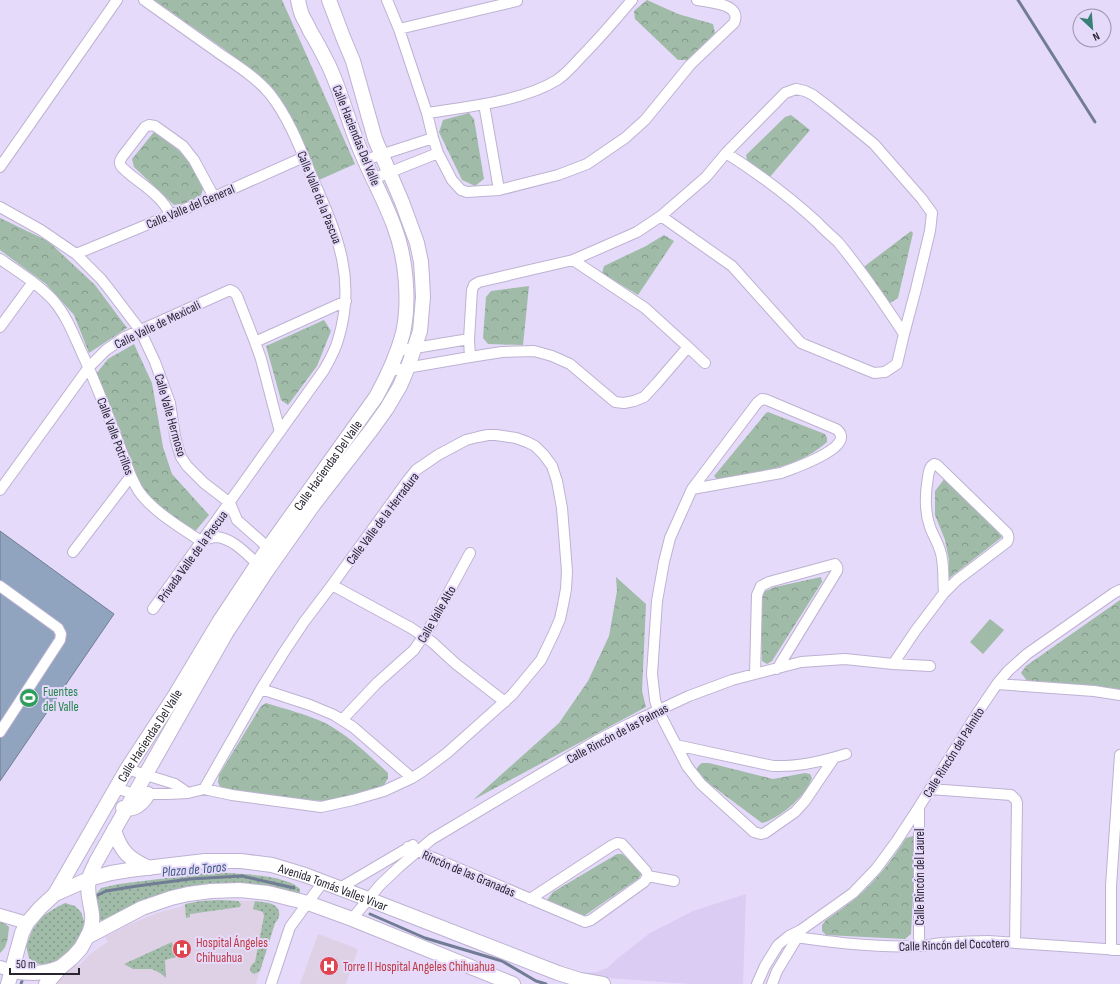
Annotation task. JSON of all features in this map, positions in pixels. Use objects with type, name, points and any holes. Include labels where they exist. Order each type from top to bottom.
[{"type":"main road","name":"Calle Haciendas Del Valle","points":[[55,894],[127,768],[174,697],[219,622],[262,568],[376,397],[385,380],[403,333],[406,289],[405,268],[394,226],[365,160],[329,66],[302,15],[298,0]]},
{"type":"main road","name":"Calle Haciendas Del Valle","points":[[273,552],[314,504],[387,408],[400,386],[420,332],[423,297],[421,262],[417,243],[410,222],[375,139],[353,61],[342,37],[329,0]]},
{"type":"main road","name":"Calle Haciendas Del Valle","points":[[89,879],[96,862],[126,809],[141,794],[219,645],[262,568]]},
{"type":"main road","points":[[106,805],[126,809]]},
{"type":"main road","points":[[114,830],[121,848],[128,856],[149,868]]},
{"type":"main road","name":"Avenida Tomás Valles Vivar","points":[[55,894],[89,879],[111,873],[205,861],[241,861],[272,865],[340,888],[558,973],[580,980],[603,984]]},
{"type":"main road","points":[[88,937],[92,929],[93,920],[93,912],[89,895],[89,879]]},
{"type":"main road","name":"Avenida Tomás Valles Vivar","points":[[61,967],[76,955],[88,937],[142,908],[188,894],[211,891],[247,890],[268,893],[308,903],[352,919],[507,983]]},
{"type":"main road","points":[[55,894],[27,922],[7,974],[42,973],[61,967]]},
{"type":"main road","points":[[46,984],[61,967]]},
{"type":"street","points":[[0,167],[116,0]]},
{"type":"street","name":"Calle Valle de la Pascua","points":[[144,0],[248,74],[269,94],[286,120],[304,157],[330,218],[341,252],[345,279],[346,301],[338,341],[324,370],[230,503]]},
{"type":"street","points":[[387,0],[399,30],[427,113],[438,153],[452,180],[461,190],[467,192],[499,190],[558,175],[587,164],[625,138],[645,120],[690,65],[734,23],[736,19],[735,14],[730,8],[722,4],[697,0]]},
{"type":"street","points":[[475,11],[477,0]]},
{"type":"street","points":[[427,113],[484,104],[532,91],[557,80],[574,65],[632,0]]},
{"type":"street","points":[[399,30],[517,1]]},
{"type":"street","points":[[470,357],[469,339],[472,290],[474,285],[478,282],[573,260],[638,232],[662,216],[706,177],[726,153],[785,93],[796,89],[805,91],[830,108],[874,144],[922,199],[932,213],[930,231],[897,364],[885,372],[874,373],[801,342],[732,266],[662,216]]},
{"type":"street","points":[[484,104],[499,190]]},
{"type":"street","points":[[170,215],[165,205],[120,164],[122,157],[145,127],[149,125],[155,126],[183,146],[194,160],[214,197]]},
{"type":"street","points":[[365,160],[433,138]]},
{"type":"street","points":[[373,179],[438,153]]},
{"type":"street","points":[[726,153],[779,190],[805,211],[837,241],[871,284],[904,334]]},
{"type":"street","name":"Calle Valle del General","points":[[76,254],[214,197],[304,157]]},
{"type":"street","name":"Calle Valle Hermoso","points":[[0,207],[41,230],[76,254],[101,279],[140,330],[155,362],[170,403],[174,436],[181,457],[187,466],[204,483],[230,503],[237,520],[273,552]]},
{"type":"street","name":"Calle Valle Potrillos","points":[[0,259],[33,282],[53,301],[70,326],[89,367],[131,476],[138,490],[147,501],[201,542]]},
{"type":"street","points":[[573,260],[645,308],[705,363]]},
{"type":"street","points":[[0,327],[33,282]]},
{"type":"street","name":"Calle Valle de Mexicali","points":[[0,490],[89,367],[115,342],[230,290],[237,296],[255,342],[280,432]]},
{"type":"street","points":[[255,342],[346,301]]},
{"type":"street","points":[[397,351],[469,339]]},
{"type":"street","points":[[389,370],[502,352],[534,351],[552,356],[570,364],[615,402],[624,403],[634,401],[644,396],[688,347]]},
{"type":"street","points":[[692,489],[792,470],[807,464],[839,444],[842,437],[841,433],[836,429],[767,400],[762,400],[757,403],[692,489],[670,538],[657,601],[652,674],[655,700],[658,710],[687,766],[700,784],[754,832],[761,834],[768,831],[795,812],[805,801],[834,758]]},
{"type":"street","name":"Calle Valle de la Herradura","points":[[116,788],[141,794],[188,793],[204,789],[232,795],[321,807],[369,796],[412,778],[447,753],[505,702],[528,677],[541,660],[560,619],[566,589],[567,572],[562,508],[557,481],[552,466],[535,446],[516,438],[496,435],[478,437],[466,440],[438,455],[416,470],[304,622],[261,689],[204,789]]},
{"type":"street","points":[[893,664],[944,593],[957,580],[1009,539],[1009,536],[937,465],[932,464],[927,484],[926,510],[943,559],[944,593]]},
{"type":"street","points":[[73,552],[131,476]]},
{"type":"street","name":"Privada Valle de la Pascua","points":[[153,608],[230,503]]},
{"type":"street","points":[[201,542],[214,537],[222,538],[235,544],[262,568]]},
{"type":"street","name":"Calle Valle Alto","points":[[342,720],[377,683],[414,650],[424,637],[470,553]]},
{"type":"street","points":[[755,674],[757,595],[761,586],[769,582],[835,564],[838,569],[837,571],[777,669]]},
{"type":"street","points":[[332,585],[411,628],[432,642],[456,664],[505,702]]},
{"type":"street","points":[[0,586],[58,628],[61,634],[60,640],[0,732]]},
{"type":"street","name":"Calle Rincón del Palmito","points":[[757,984],[765,966],[778,946],[853,893],[886,855],[919,807],[978,712],[1008,670],[1027,654],[1120,590]]},
{"type":"street","name":"Calle Rincón de las Palmas","points":[[413,849],[420,842],[432,839],[596,741],[658,710],[712,687],[801,662],[839,660],[930,666]]},
{"type":"street","points":[[997,684],[1094,691],[1120,695]]},
{"type":"street","points":[[261,689],[317,707],[342,720],[353,727],[412,778]]},
{"type":"street","points":[[676,745],[780,767],[834,758],[846,754]]},
{"type":"street","points":[[1116,950],[1116,887],[1120,755]]},
{"type":"street","points":[[127,768],[175,784],[188,793]]},
{"type":"street","points":[[930,789],[1011,796],[1016,800],[1015,943]]},
{"type":"street","name":"Calle Rincón del Laurel","points":[[919,807],[919,946]]},
{"type":"street","name":"Rincón de las Granadas","points":[[413,849],[530,899],[582,921],[588,921],[644,882],[648,876],[646,871],[622,844],[617,843],[530,899]]},
{"type":"street","points":[[340,888],[377,866],[413,849]]},
{"type":"street","points":[[352,919],[413,849]]},
{"type":"street","points":[[377,866],[386,879]]},
{"type":"street","points":[[648,876],[674,881]]},
{"type":"street","points":[[271,984],[290,927],[324,882]]},
{"type":"street","points":[[0,915],[27,922]]},
{"type":"street","name":"Calle Rincón del Palmito","points":[[772,984],[796,934]]},
{"type":"street","name":"Calle Rincón del Cocotero","points":[[796,934],[868,945],[919,946],[966,941],[1116,950]]},
{"type":"street","points":[[765,966],[777,972]]},
{"type":"shaded area","points":[[746,894],[743,984],[691,984],[592,977],[583,973],[597,972],[607,968],[650,933],[693,911]]},
{"type":"shaded area","name":"Hospital Ángeles Chihuahua","points":[[220,900],[255,901],[271,904],[279,911],[280,915],[275,923],[256,984],[55,984],[72,964],[78,966],[89,955],[107,942],[105,937],[130,924],[185,904]]},
{"type":"shaded area","name":"Torre II Hospital Angeles Chihuahua","points":[[318,934],[358,949],[346,984],[300,984]]},
{"type":"green space","points":[[154,0],[282,0],[355,164],[319,180],[285,111],[262,80],[224,49]]},
{"type":"green space","points":[[647,0],[678,14],[713,24],[715,33],[687,60],[678,60],[635,19],[634,11]]},
{"type":"green space","points":[[469,113],[474,119],[484,179],[475,186],[462,180],[439,132],[443,120]]},
{"type":"green space","points":[[791,115],[810,130],[769,178],[747,160],[746,155],[785,117]]},
{"type":"green space","points":[[154,132],[169,142],[187,158],[200,178],[203,189],[201,195],[185,203],[174,205],[134,167],[132,159]]},
{"type":"green space","points":[[0,218],[48,241],[95,285],[127,328],[89,353],[74,315],[46,284],[0,250]]},
{"type":"green space","points":[[911,231],[913,233],[898,298],[890,303],[883,300],[861,269]]},
{"type":"green space","points":[[664,235],[674,241],[638,295],[602,273],[604,266],[646,246]]},
{"type":"green space","points":[[529,286],[523,345],[488,344],[483,338],[486,297],[491,291]]},
{"type":"green space","points":[[324,320],[331,331],[317,366],[288,405],[281,400],[266,346]]},
{"type":"green space","points":[[134,344],[152,383],[163,447],[172,474],[209,515],[192,535],[150,503],[134,478],[96,374],[108,359]]},
{"type":"green space","points":[[768,412],[825,434],[827,442],[803,458],[789,464],[761,472],[718,480],[714,476]]},
{"type":"green space","points":[[948,474],[1002,537],[948,579],[949,560],[945,540],[935,515],[935,491]]},
{"type":"green space","points":[[616,577],[646,604],[642,691],[646,707],[473,800],[559,723],[588,681],[609,636],[617,591]]},
{"type":"green space","points":[[821,577],[822,582],[772,661],[767,664],[762,661],[760,600],[765,591],[775,587]]},
{"type":"green space","points":[[1120,600],[1120,695],[1028,682],[1021,673],[1026,666]]},
{"type":"green space","points":[[990,619],[1004,630],[983,654],[970,642]]},
{"type":"green space","points":[[266,703],[303,714],[325,723],[342,733],[366,752],[388,773],[388,778],[383,787],[366,794],[323,801],[286,798],[221,789],[218,782],[219,775],[261,706]]},
{"type":"green space","points":[[702,763],[709,763],[773,779],[805,773],[810,774],[812,778],[806,790],[793,804],[785,811],[762,823],[699,776],[697,769]]},
{"type":"green space","points":[[913,836],[916,840],[911,934],[905,939],[826,935],[822,931],[822,925],[826,920],[856,898],[870,885],[906,838]]},
{"type":"green space","points":[[617,854],[622,854],[639,867],[642,873],[639,878],[584,916],[550,905],[547,900],[553,892]]},
{"type":"green space","points":[[215,872],[247,874],[284,880],[300,889],[300,894],[297,897],[242,888],[103,922],[97,918],[95,895],[101,888],[119,884]]},
{"type":"green space","points":[[220,900],[238,901],[241,904],[240,907],[190,914],[190,917],[186,918],[185,904]]},
{"type":"green space","points":[[255,901],[272,904],[277,908],[279,915],[275,923],[260,971],[257,973],[252,973],[250,967],[255,962],[264,916],[263,912],[253,909]]},
{"type":"green space","points":[[65,903],[75,906],[81,912],[85,924],[80,939],[69,953],[58,961],[46,966],[36,963],[29,958],[26,946],[32,931],[41,917]]},
{"type":"green space","points":[[0,921],[9,927],[5,948],[0,953]]},
{"type":"green space","points":[[172,942],[176,957],[165,960],[166,978],[152,969],[133,969],[124,964]]},
{"type":"water","name":"Fuentes del Valle","points":[[0,531],[114,614],[0,781]]},
{"type":"waterway","points":[[1018,0],[1095,122]]},
{"type":"waterway","name":"Plaza de Toros","points":[[96,896],[106,891],[137,886],[190,879],[242,876],[294,888]]},
{"type":"waterway","name":"Plaza de Toros","points":[[370,914],[425,938],[502,961],[536,981],[546,984]]},
{"type":"place","name":"Fuentes del Valle","points":[[29,698]]},
{"type":"place","name":"Hospital Ángeles Chihuahua","points":[[182,949]]},
{"type":"place","name":"Torre II Hospital Angeles Chihuahua","points":[[329,966]]}]
